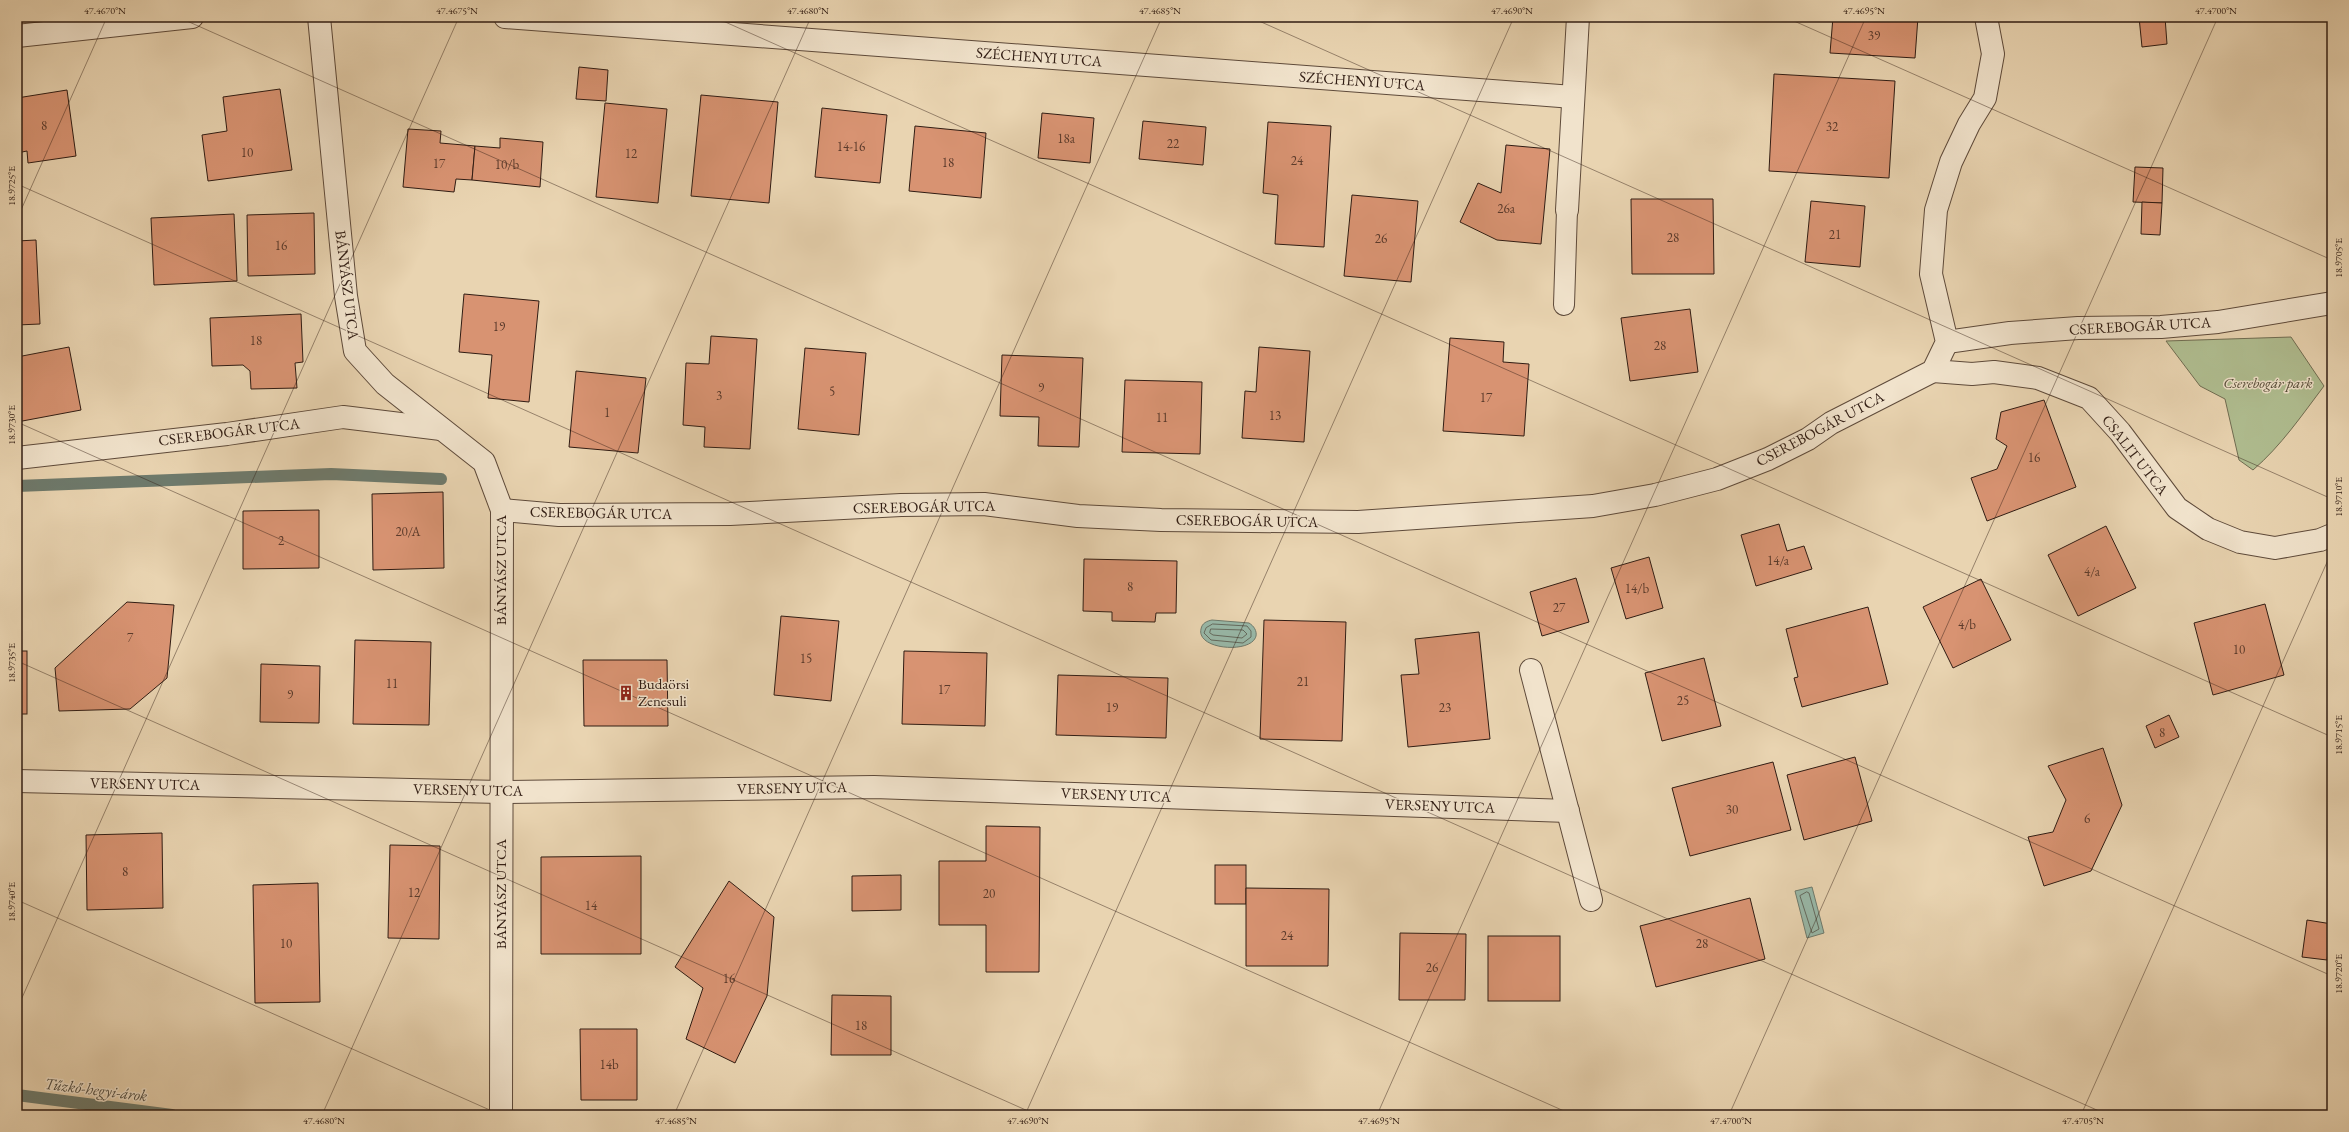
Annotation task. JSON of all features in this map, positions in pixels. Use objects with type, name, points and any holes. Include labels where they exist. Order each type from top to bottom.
[{"type":"street","points":[[17,36],[192,17]]},
{"type":"street","name":"BÁNYÁSZ UTCA","points":[[319,17],[346,296],[355,351],[385,384],[484,462],[502,510],[501,1115]]},
{"type":"street","name":"SZÉCHENYI UTCA","points":[[505,17],[1573,97]]},
{"type":"street","points":[[1567,210],[1578,17]]},
{"type":"street","points":[[1933,371],[1947,342],[1931,274],[1936,210],[1951,162],[1969,124],[1985,98],[1993,54],[1986,17]]},
{"type":"street","name":"CSEREBOGÁR UTCA","points":[[1947,342],[2010,333],[2078,328],[2161,327],[2218,322],[2332,303]]},
{"type":"street","name":"CSEREBOGÁR UTCA","points":[[502,510],[559,515],[722,514],[902,505],[984,504],[1078,516],[1279,523],[1358,522],[1593,506],[1655,495],[1718,479],[1768,459],[1808,439],[1831,423],[1933,371]]},
{"type":"street","name":"CSALIT UTCA","points":[[1933,371],[1972,374],[1994,372],[2038,378],[2089,398],[2120,432],[2177,508],[2208,529],[2240,542],[2275,548],[2320,540],[2332,535]]},
{"type":"street","name":"CSEREBOGÁR UTCA","points":[[17,458],[227,434],[343,417],[441,429]]},
{"type":"street","points":[[1531,670],[1590,900]]},
{"type":"street","name":"VERSENY UTCA","points":[[17,781],[501,792],[874,787],[1568,811]]},
{"type":"lane","points":[[1564,305],[1567,210]]},
{"type":"green space","name":"Cserebogár park","points":[[2291,337],[2324,386],[2282,441],[2253,470],[2239,460],[2225,399],[2200,386],[2166,341]]},
{"type":"water","points":[[1212,620],[1249,623],[1255,629],[1256,636],[1252,642],[1236,647],[1215,645],[1207,641],[1202,636],[1201,629],[1202,625]]},
{"type":"water","points":[[1812,887],[1824,933],[1807,938],[1795,891]]},
{"type":"building","points":[[1833,17],[1918,17],[1915,58],[1830,53]]},
{"type":"building","points":[[2139,17],[2165,17],[2167,44],[2142,47]]},
{"type":"building","points":[[579,67],[608,70],[606,101],[576,99]]},
{"type":"building","points":[[1774,74],[1895,81],[1889,178],[1769,171]]},
{"type":"building","points":[[280,89],[292,170],[208,181],[202,135],[227,131],[223,97]]},
{"type":"building","points":[[67,90],[76,156],[28,163],[27,151],[17,153],[17,98]]},
{"type":"building","points":[[701,95],[778,102],[769,203],[691,196]]},
{"type":"building","points":[[605,103],[667,109],[658,203],[596,197]]},
{"type":"building","points":[[822,108],[887,115],[880,183],[815,177]]},
{"type":"building","points":[[1042,113],[1094,118],[1090,163],[1038,158]]},
{"type":"building","points":[[1143,121],[1206,127],[1203,165],[1139,159]]},
{"type":"building","points":[[1268,122],[1331,126],[1324,247],[1275,244],[1278,195],[1263,193]]},
{"type":"building","points":[[915,126],[986,133],[981,198],[909,191]]},
{"type":"building","points":[[408,129],[441,131],[440,143],[475,146],[472,180],[456,179],[454,192],[403,187]]},
{"type":"building","points":[[500,138],[543,142],[540,187],[472,180],[475,146],[500,148]]},
{"type":"building","points":[[1506,145],[1550,149],[1541,244],[1497,240],[1460,222],[1478,183],[1501,193]]},
{"type":"building","points":[[2135,167],[2163,168],[2162,203],[2133,202]]},
{"type":"building","points":[[1352,195],[1418,201],[1411,282],[1344,276]]},
{"type":"building","points":[[1631,199],[1713,199],[1714,274],[1632,274]]},
{"type":"building","points":[[1811,201],[1865,206],[1860,267],[1805,262]]},
{"type":"building","points":[[2142,202],[2162,203],[2160,235],[2141,234]]},
{"type":"building","points":[[314,213],[315,274],[248,276],[247,215]]},
{"type":"building","points":[[234,214],[237,281],[154,285],[151,218]]},
{"type":"building","points":[[36,240],[40,324],[17,325],[17,241]]},
{"type":"building","points":[[464,294],[539,301],[529,402],[488,398],[492,355],[459,352]]},
{"type":"building","points":[[1690,309],[1698,372],[1630,381],[1621,318]]},
{"type":"building","points":[[301,314],[303,362],[295,363],[297,388],[251,389],[250,371],[243,365],[212,366],[210,318]]},
{"type":"building","points":[[711,336],[757,339],[750,449],[704,447],[705,427],[683,425],[686,363],[709,364]]},
{"type":"building","points":[[1450,338],[1504,342],[1503,362],[1529,364],[1524,436],[1443,431]]},
{"type":"building","points":[[69,347],[81,410],[17,422],[17,357]]},
{"type":"building","points":[[1259,347],[1310,351],[1304,442],[1242,438],[1245,391],[1256,392]]},
{"type":"building","points":[[805,348],[866,353],[859,435],[798,429]]},
{"type":"building","points":[[1002,355],[1083,358],[1079,447],[1038,446],[1039,417],[1000,416]]},
{"type":"building","points":[[576,371],[646,378],[638,453],[569,447]]},
{"type":"building","points":[[1125,380],[1202,382],[1200,454],[1122,452]]},
{"type":"building","points":[[2044,400],[2076,487],[1987,521],[1971,478],[1997,469],[2007,446],[1996,439],[2001,412]]},
{"type":"building","points":[[443,492],[444,568],[373,570],[372,494]]},
{"type":"building","points":[[319,510],[319,568],[243,569],[243,511]]},
{"type":"building","points":[[1779,524],[1787,551],[1804,546],[1812,569],[1756,586],[1741,535]]},
{"type":"building","points":[[2106,526],[2136,588],[2078,616],[2048,555]]},
{"type":"building","points":[[1649,557],[1663,608],[1626,619],[1611,568]]},
{"type":"building","points":[[1084,559],[1177,561],[1176,613],[1156,613],[1155,622],[1112,621],[1112,612],[1083,611]]},
{"type":"building","points":[[1576,578],[1589,622],[1542,636],[1530,592]]},
{"type":"building","points":[[1981,579],[2011,640],[1953,668],[1923,607]]},
{"type":"building","points":[[127,602],[174,605],[167,678],[130,709],[59,711],[55,668]]},
{"type":"building","points":[[2265,604],[2284,675],[2213,695],[2194,623]]},
{"type":"building","points":[[1868,607],[1888,684],[1802,707],[1794,678],[1798,677],[1786,629]]},
{"type":"building","points":[[781,616],[839,621],[831,701],[774,695]]},
{"type":"building","points":[[1264,620],[1346,622],[1342,741],[1260,739]]},
{"type":"building","points":[[1479,632],[1490,739],[1408,747],[1401,675],[1419,674],[1415,639]]},
{"type":"building","points":[[355,640],[431,642],[429,725],[353,724]]},
{"type":"building","points":[[17,651],[27,651],[27,714],[17,714]]},
{"type":"building","points":[[904,651],[987,653],[985,726],[902,724]]},
{"type":"building","points":[[1704,658],[1721,726],[1662,741],[1645,673]]},
{"type":"building","name":"Budaörsi Zenesuli","points":[[583,660],[667,660],[668,726],[584,726]]},
{"type":"building","points":[[261,664],[320,666],[319,723],[260,722]]},
{"type":"building","points":[[1058,675],[1168,678],[1166,738],[1056,735]]},
{"type":"building","points":[[2169,715],[2179,737],[2155,748],[2146,726]]},
{"type":"building","points":[[2103,748],[2122,805],[2091,871],[2044,886],[2028,837],[2053,832],[2066,800],[2048,766]]},
{"type":"building","points":[[1855,757],[1872,821],[1804,840],[1787,775]]},
{"type":"building","points":[[1773,762],[1791,830],[1690,856],[1672,788]]},
{"type":"building","points":[[986,826],[1040,827],[1039,972],[986,972],[986,925],[939,925],[939,861],[986,861]]},
{"type":"building","points":[[162,833],[163,908],[87,910],[86,835]]},
{"type":"building","points":[[390,845],[440,846],[439,939],[388,938]]},
{"type":"building","points":[[641,856],[641,954],[541,954],[541,857]]},
{"type":"building","points":[[1215,865],[1246,865],[1246,904],[1215,904]]},
{"type":"building","points":[[901,875],[901,910],[852,911],[852,876]]},
{"type":"building","points":[[729,881],[774,917],[767,996],[735,1063],[686,1039],[703,988],[675,967]]},
{"type":"building","points":[[318,883],[320,1002],[255,1003],[253,885]]},
{"type":"building","points":[[1246,888],[1329,889],[1328,966],[1246,966]]},
{"type":"building","points":[[1750,898],[1765,959],[1656,987],[1640,926]]},
{"type":"building","points":[[2307,920],[2332,924],[2327,960],[2302,957]]},
{"type":"building","points":[[1400,933],[1466,934],[1465,1000],[1399,1000]]},
{"type":"building","points":[[1488,936],[1560,936],[1560,1001],[1488,1001]]},
{"type":"building","points":[[832,995],[891,996],[891,1055],[831,1055]]},
{"type":"building","points":[[580,1029],[637,1029],[637,1100],[581,1100]]},
{"type":"building","points":[[2090,1113],[2128,1114],[2128,1115],[2090,1115]]},
{"type":"waterway","points":[[17,486],[331,474],[441,479]]},
{"type":"waterway","name":"Tűzkő-hegyi-árok","points":[[17,1095],[172,1115]]},
{"type":"place","name":"Budaörsi Zenesuli","points":[[626,693]]}]
